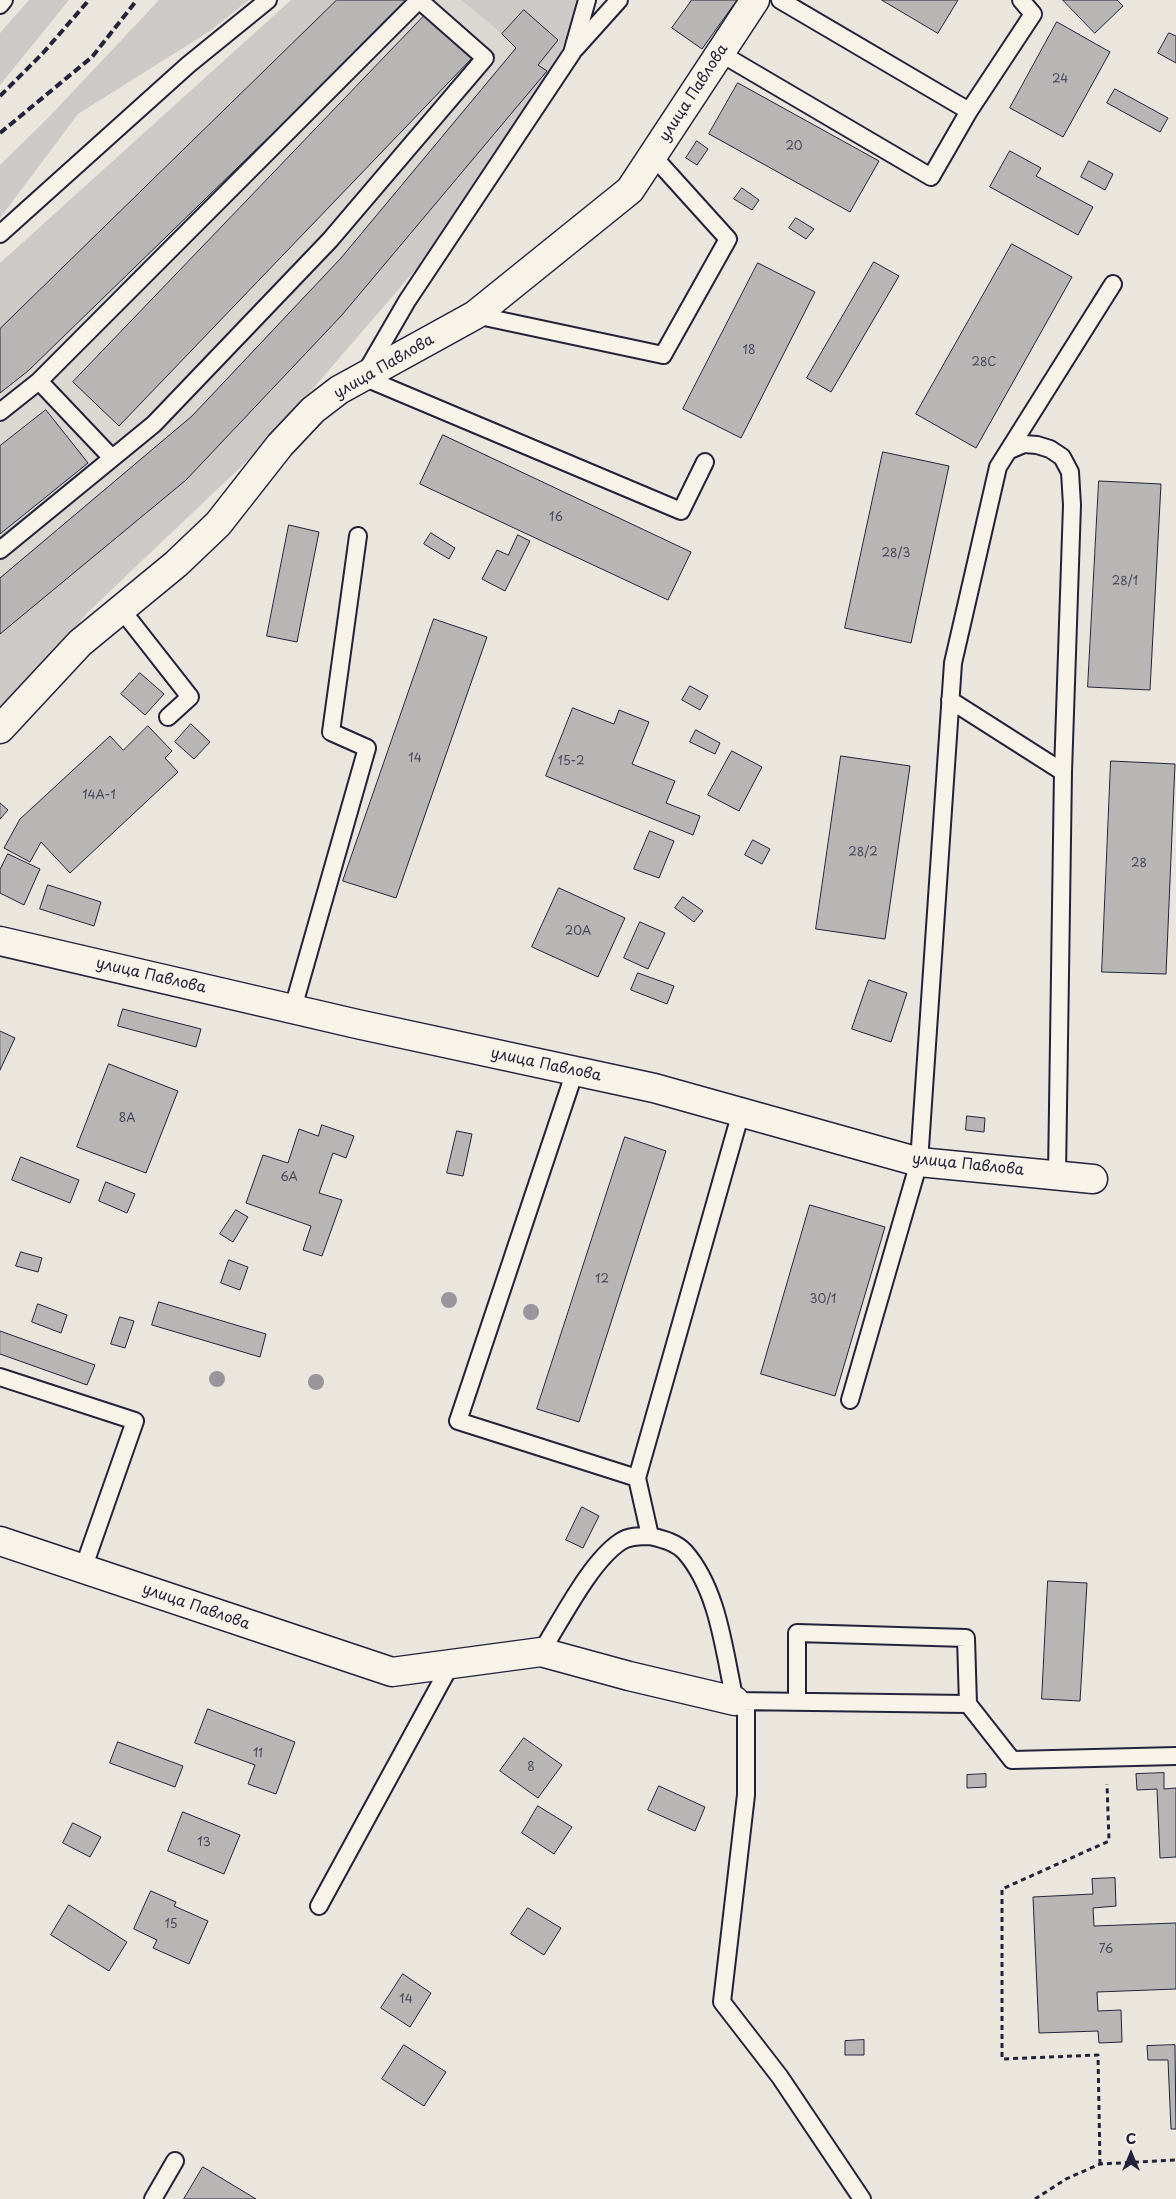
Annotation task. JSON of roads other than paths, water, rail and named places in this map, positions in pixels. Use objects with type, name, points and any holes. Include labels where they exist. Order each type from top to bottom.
[{"type":"street","name":"улица Павлова","points":[[0,729],[80,643],[176,564],[218,524],[280,445],[313,410],[339,390],[475,315],[630,190],[755,0]]},
{"type":"street","name":"улица Павлова","points":[[0,941],[357,1024],[654,1088],[919,1162],[1093,1179]]},
{"type":"street","name":"улица Павлова","points":[[0,1541],[392,1672],[451,1664]]},
{"type":"street","points":[[451,1664],[542,1652],[629,1676],[740,1701]]},
{"type":"lane","points":[[0,6],[4,0]]},
{"type":"lane","points":[[0,234],[188,65],[268,0]]},
{"type":"lane","points":[[0,412],[39,381],[419,0],[485,58],[330,240],[154,424],[0,550]]},
{"type":"lane","points":[[572,53],[588,0]]},
{"type":"lane","points":[[619,0],[572,53],[406,301],[363,377],[681,511],[705,462]]},
{"type":"lane","points":[[780,0],[969,111]]},
{"type":"lane","points":[[720,53],[931,178],[969,111],[1033,14],[1021,0]]},
{"type":"lane","points":[[475,315],[663,355],[728,239],[652,156]]},
{"type":"lane","points":[[850,1400],[919,1162],[953,663],[998,467],[1113,284]]},
{"type":"lane","points":[[39,381],[112,458]]},
{"type":"lane","points":[[1010,450],[1024,444],[1050,449],[1062,457],[1070,472],[1072,505],[1063,772],[1057,1175]]},
{"type":"lane","points":[[293,1008],[367,748],[331,732],[358,536]]},
{"type":"lane","points":[[121,609],[190,697],[168,717]]},
{"type":"lane","points":[[950,700],[1063,772]]},
{"type":"lane","points":[[575,1071],[458,1421],[637,1478]]},
{"type":"lane","points":[[650,1536],[637,1478],[741,1112]]},
{"type":"lane","points":[[0,1377],[135,1421],[83,1569]]},
{"type":"lane","points":[[542,1652],[596,1565],[620,1541],[636,1536],[650,1536],[668,1540],[684,1550],[704,1581],[716,1613],[740,1701],[746,1795],[722,2002],[780,2077],[862,2199]]},
{"type":"lane","points":[[797,1702],[797,1633],[966,1638],[968,1704],[1012,1760],[1176,1756]]},
{"type":"lane","points":[[319,1906],[451,1664]]},
{"type":"lane","points":[[740,1701],[968,1704]]},
{"type":"lane","points":[[153,2199],[175,2161]]},
{"type":"railway","points":[[0,96],[43,53],[89,0]]},
{"type":"railway","points":[[0,133],[92,57],[137,0]]}]
